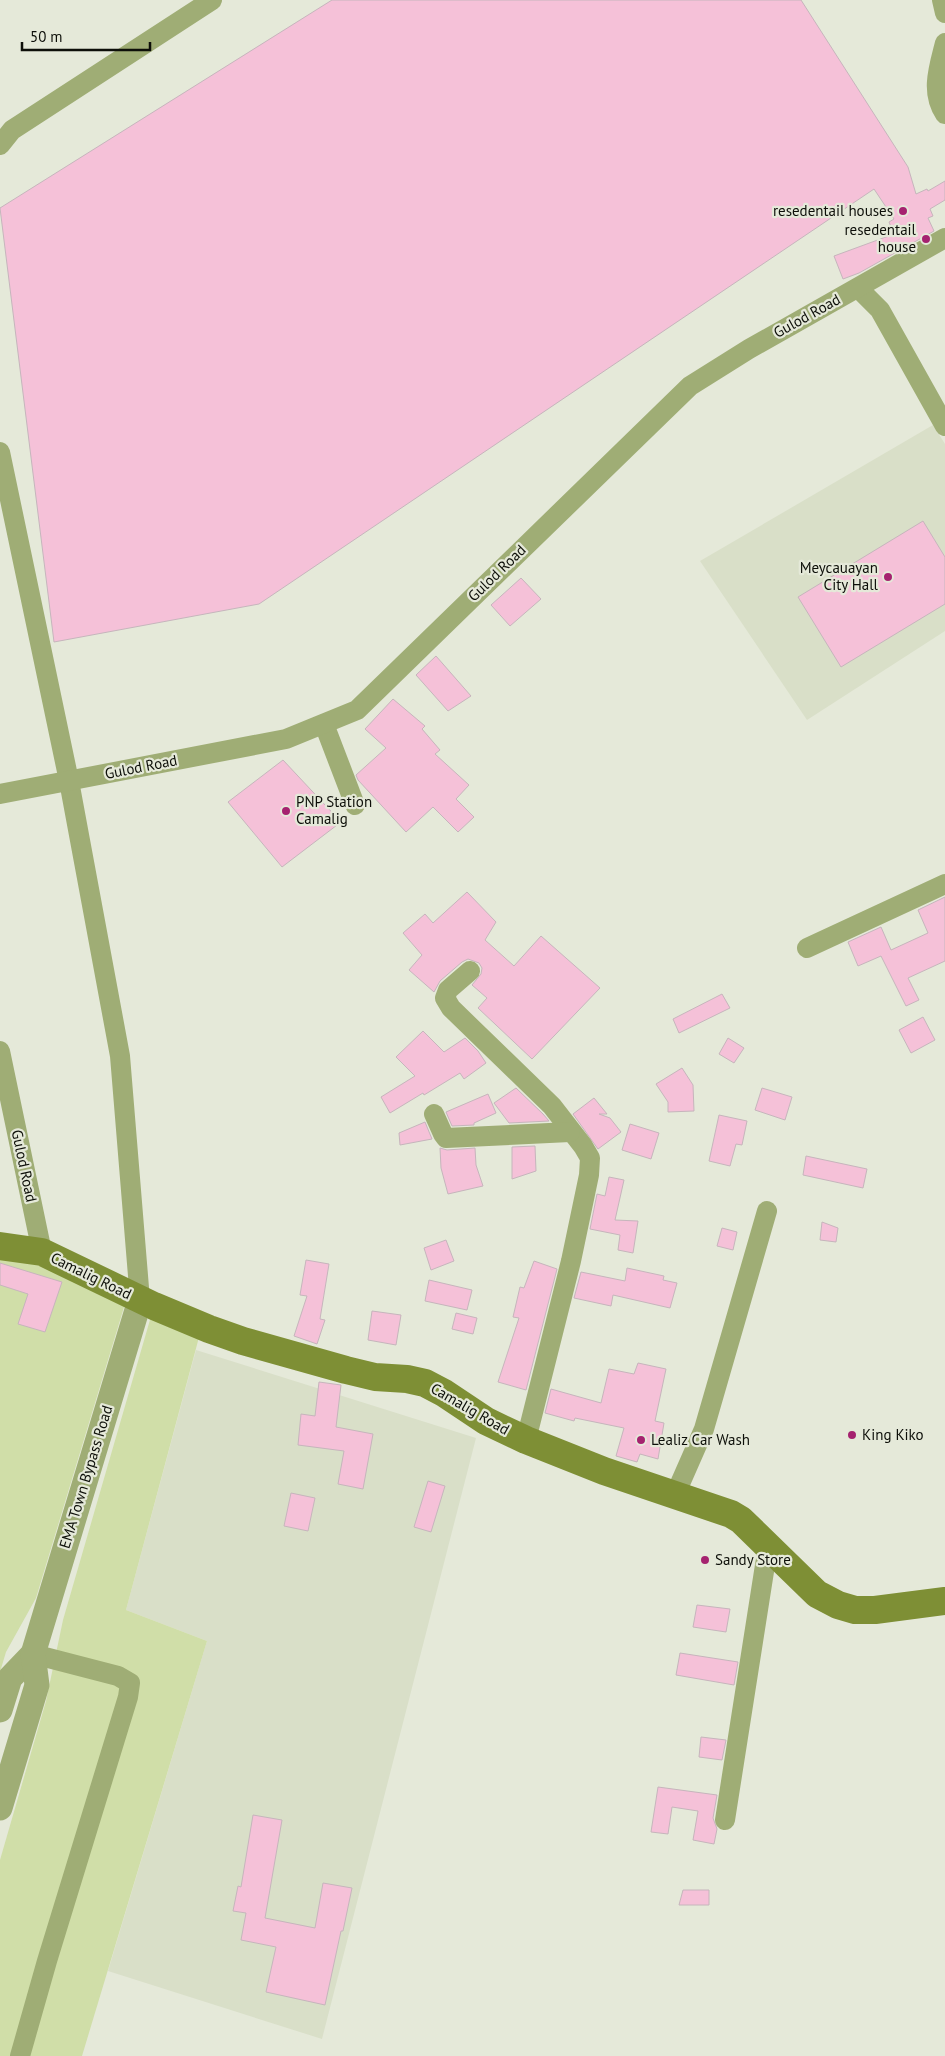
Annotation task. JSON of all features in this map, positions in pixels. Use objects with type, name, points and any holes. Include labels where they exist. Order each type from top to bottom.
[{"type":"main road","name":"Camalig Road","points":[[0,1246],[42,1252],[140,1300],[209,1330],[302,1358],[375,1377],[407,1379],[425,1383],[444,1392],[486,1421],[526,1440],[604,1470],[721,1510],[741,1520],[817,1594],[838,1605],[855,1610],[875,1610],[945,1601]]},
{"type":"street","points":[[0,145],[12,130],[212,0]]},
{"type":"street","points":[[942,0],[945,13]]},
{"type":"street","points":[[945,43],[936,81],[936,92],[945,114]]},
{"type":"street","name":"Gulod Road","points":[[0,794],[286,739],[357,710],[690,386],[749,349],[945,238]]},
{"type":"street","points":[[858,288],[880,310],[945,426]]},
{"type":"street","points":[[0,452],[69,781],[120,1056],[140,1300]]},
{"type":"street","points":[[324,724],[354,805]]},
{"type":"street","points":[[807,948],[945,884]]},
{"type":"street","points":[[470,971],[448,990],[445,998],[451,1008],[552,1106],[590,1158],[590,1176],[571,1261],[526,1440]]},
{"type":"street","name":"Gulod Road","points":[[0,1051],[42,1252]]},
{"type":"street","points":[[434,1114],[446,1138],[570,1132]]},
{"type":"street","points":[[675,1495],[704,1429],[767,1211]]},
{"type":"street","name":"EMA Town Bypass Road","points":[[0,1808],[37,1685],[33,1654],[140,1300]]},
{"type":"street","points":[[725,1820],[768,1546]]},
{"type":"street","points":[[20,2056],[47,1961],[128,1697],[130,1683],[118,1676],[33,1654]]},
{"type":"street","name":"EMA Town Bypass Road","points":[[0,1710],[10,1678],[33,1654]]},
{"type":"shaded area","points":[[933,425],[945,444],[945,631],[807,720],[700,561]]},
{"type":"shaded area","points":[[196,1350],[476,1438],[322,2039],[108,1971],[207,1641],[126,1610]]},
{"type":"green space","points":[[0,1246],[128,1294],[36,1598],[6,1652],[0,1672]]},
{"type":"green space","points":[[154,1306],[202,1326],[126,1610],[207,1641],[82,2056],[0,2056],[0,1860],[46,1701],[63,1620]]},
{"type":"building","points":[[332,0],[801,0],[908,167],[916,194],[927,189],[928,191],[945,181],[945,200],[930,209],[933,216],[928,218],[934,231],[859,273],[843,279],[834,256],[894,234],[889,222],[894,219],[874,189],[259,604],[54,642],[0,208]]},
{"type":"building","name":"Meycauayan City Hall","points":[[923,521],[945,557],[945,604],[841,667],[798,597]]},
{"type":"building","points":[[521,578],[541,599],[510,626],[491,605]]},
{"type":"building","points":[[436,656],[471,696],[448,711],[416,675]]},
{"type":"building","points":[[393,699],[425,726],[422,729],[440,750],[435,754],[469,785],[456,799],[474,817],[458,832],[433,807],[406,832],[358,780],[356,775],[386,748],[365,729]]},
{"type":"building","points":[[283,760],[341,822],[282,867],[228,802]]},
{"type":"building","points":[[467,892],[496,922],[485,940],[514,966],[541,936],[600,988],[532,1059],[478,1008],[487,998],[472,985],[481,974],[482,968],[479,963],[468,959],[462,962],[440,981],[434,992],[409,970],[422,955],[403,933],[425,914],[433,923]]},
{"type":"building","points":[[945,897],[945,961],[908,978],[919,1000],[906,1006],[881,956],[858,966],[848,942],[881,927],[891,950],[928,933],[918,910]]},
{"type":"building","points":[[722,994],[730,1008],[679,1033],[673,1019]]},
{"type":"building","points":[[923,1017],[935,1040],[911,1053],[899,1030]]},
{"type":"building","points":[[423,1031],[444,1052],[465,1038],[478,1051],[486,1063],[464,1079],[460,1073],[390,1113],[381,1097],[415,1076],[396,1057]]},
{"type":"building","points":[[728,1038],[744,1048],[734,1063],[719,1054]]},
{"type":"building","points":[[682,1068],[693,1085],[694,1111],[668,1112],[668,1102],[656,1084]]},
{"type":"building","points":[[516,1088],[549,1121],[509,1123],[494,1103]]},
{"type":"building","points":[[762,1088],[792,1097],[785,1120],[755,1110]]},
{"type":"building","points":[[488,1094],[496,1113],[474,1123],[474,1125],[452,1126],[446,1112]]},
{"type":"building","points":[[594,1098],[607,1114],[599,1114],[610,1118],[621,1132],[598,1149],[573,1114]]},
{"type":"building","points":[[719,1115],[747,1121],[742,1145],[736,1144],[730,1166],[709,1161]]},
{"type":"building","points":[[425,1122],[432,1139],[400,1145],[399,1133]]},
{"type":"building","points":[[630,1124],[659,1133],[651,1159],[622,1150]]},
{"type":"building","points":[[535,1146],[536,1171],[512,1179],[512,1147]]},
{"type":"building","points":[[440,1148],[447,1150],[475,1148],[476,1165],[483,1186],[448,1194],[441,1168]]},
{"type":"building","points":[[806,1156],[867,1169],[863,1188],[803,1175]]},
{"type":"building","points":[[609,1177],[624,1180],[615,1220],[638,1221],[633,1253],[618,1250],[620,1235],[590,1229],[597,1194],[605,1196]]},
{"type":"building","points":[[822,1222],[838,1228],[836,1242],[820,1240]]},
{"type":"building","points":[[722,1228],[737,1232],[733,1250],[717,1246]]},
{"type":"building","points":[[446,1240],[454,1261],[431,1270],[424,1248]]},
{"type":"building","points":[[306,1260],[329,1264],[320,1319],[325,1320],[317,1344],[294,1336],[307,1296],[300,1295]]},
{"type":"building","points":[[534,1261],[557,1269],[526,1390],[498,1382],[519,1318],[513,1317],[520,1287],[524,1288]]},
{"type":"building","points":[[0,1263],[62,1282],[45,1332],[18,1324],[28,1294],[0,1285]]},
{"type":"building","points":[[627,1268],[664,1276],[663,1280],[677,1283],[670,1308],[613,1295],[611,1306],[574,1298],[581,1272],[625,1281]]},
{"type":"building","points":[[429,1280],[472,1290],[467,1310],[425,1301]]},
{"type":"building","points":[[372,1311],[401,1315],[396,1345],[368,1340]]},
{"type":"building","points":[[456,1313],[477,1318],[473,1334],[452,1329]]},
{"type":"building","points":[[638,1363],[666,1369],[655,1421],[664,1423],[658,1459],[640,1454],[637,1462],[616,1456],[624,1428],[575,1418],[574,1421],[545,1413],[551,1389],[601,1403],[609,1369],[634,1374]]},
{"type":"building","points":[[319,1382],[341,1385],[336,1427],[373,1434],[363,1489],[338,1484],[344,1451],[298,1445],[301,1414],[315,1416]]},
{"type":"building","points":[[428,1481],[445,1486],[431,1532],[414,1527]]},
{"type":"building","points":[[291,1493],[315,1498],[308,1531],[284,1526]]},
{"type":"building","points":[[697,1605],[730,1609],[726,1632],[693,1627]]},
{"type":"building","points":[[680,1653],[738,1662],[734,1685],[676,1675]]},
{"type":"building","points":[[701,1737],[726,1740],[722,1760],[699,1757]]},
{"type":"building","points":[[658,1787],[717,1795],[713,1818],[717,1829],[714,1844],[693,1840],[698,1811],[672,1807],[668,1834],[651,1832]]},
{"type":"building","points":[[253,1815],[282,1820],[265,1918],[315,1928],[323,1883],[352,1888],[325,2005],[266,1992],[276,1947],[241,1940],[246,1913],[233,1911],[238,1886],[241,1887]]},
{"type":"building","points":[[683,1890],[709,1890],[709,1905],[679,1905]]},
{"type":"place","name":"resedentail houses","points":[[903,211]]},
{"type":"place","name":"resedentail house","points":[[926,239]]},
{"type":"place","name":"Meycauayan City Hall","points":[[888,577]]},
{"type":"place","name":"PNP Station Camalig","points":[[286,811]]},
{"type":"place","name":"King Kiko","points":[[852,1435]]},
{"type":"place","name":"Lealiz Car Wash","points":[[641,1440]]},
{"type":"place","name":"Sandy Store","points":[[705,1560]]}]
